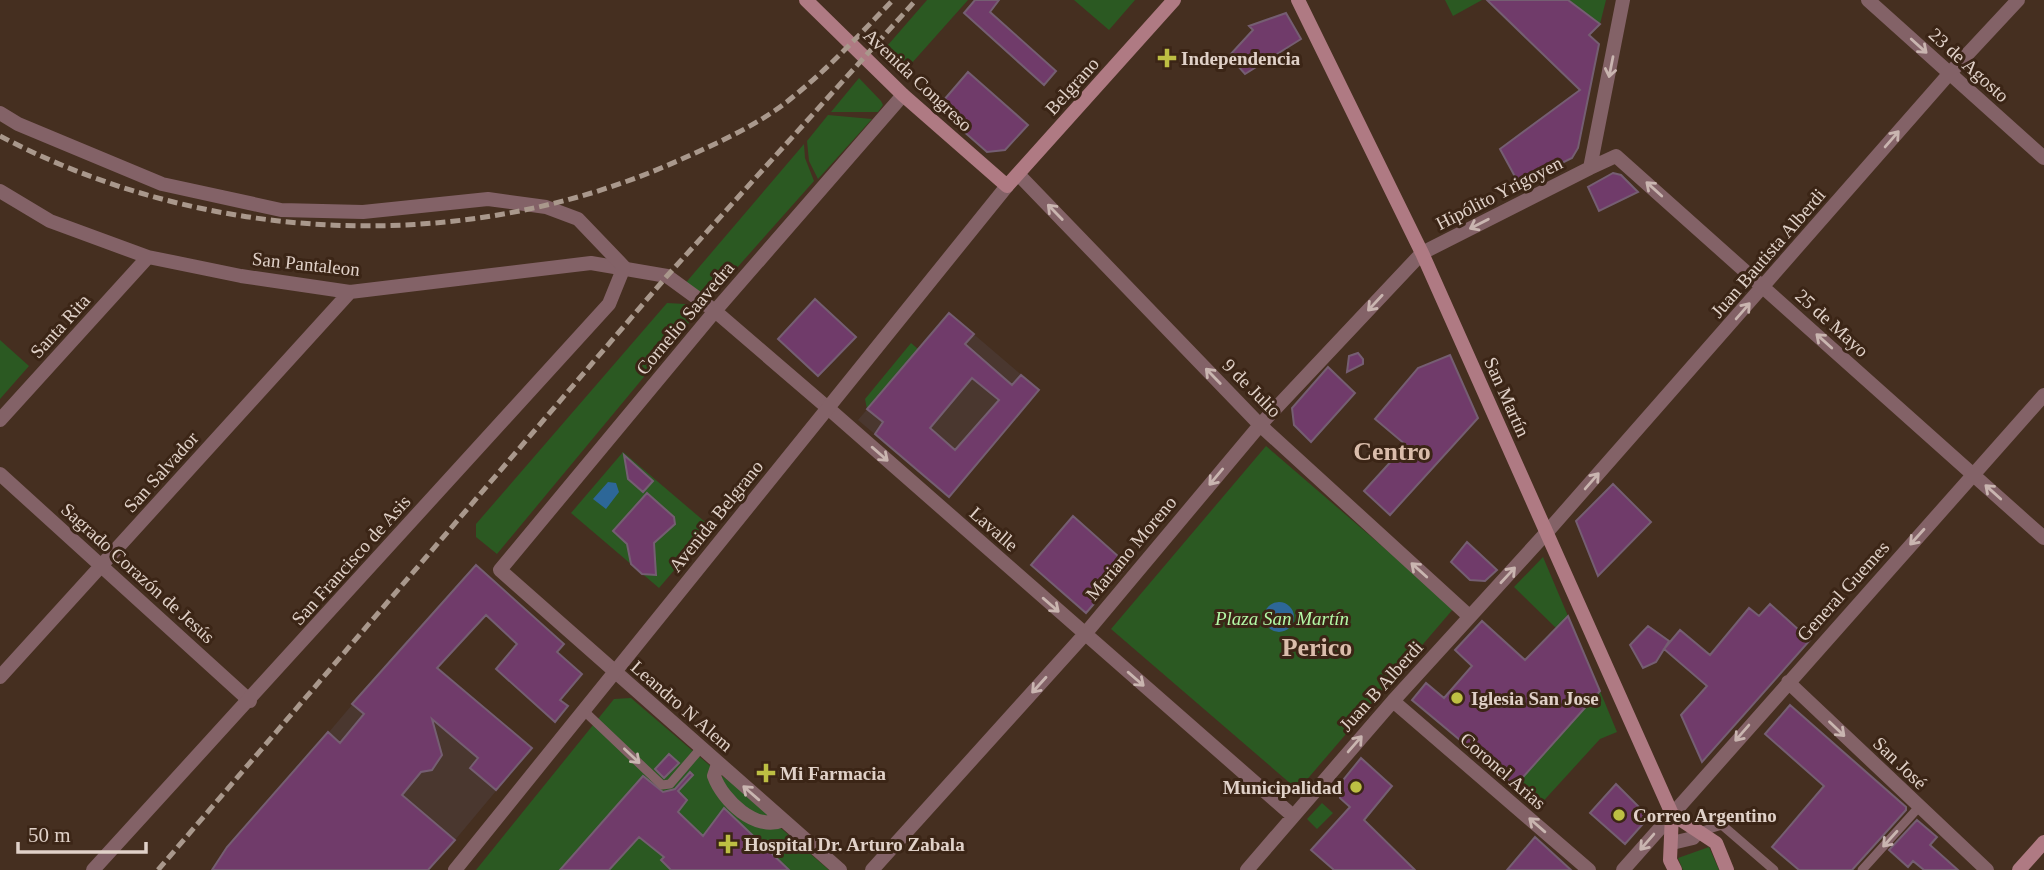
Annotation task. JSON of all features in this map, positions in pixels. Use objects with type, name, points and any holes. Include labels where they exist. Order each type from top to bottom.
[{"type":"main road","name":"Avenida Congreso","points":[[806,0],[903,95],[1007,186]]},
{"type":"main road","name":"San Martín","points":[[1298,0],[1422,253],[1672,814],[1670,860],[1675,870]]},
{"type":"main road","name":"Belgrano","points":[[1007,186],[1169,3]]},
{"type":"main road","points":[[1672,814],[1716,843],[1727,870]]},
{"type":"main road","points":[[2019,870],[2044,842]]},
{"type":"street","name":"Hipólito Yrigoyen","points":[[1422,253],[1590,169],[1623,0]]},
{"type":"street","name":"23 de Agosto","points":[[1868,0],[2044,158]]},
{"type":"street","name":"Juan Bautista Alberdi","points":[[1547,532],[1949,74],[2018,0]]},
{"type":"street","name":"Cornelio Saavedra","points":[[500,570],[715,311],[903,95]]},
{"type":"street","points":[[0,113],[18,124],[162,184],[281,211],[363,212],[488,199],[546,207],[578,219],[624,267]]},
{"type":"street","name":"25 de Mayo","points":[[1597,142],[1616,156],[2044,538]]},
{"type":"street","points":[[1590,169],[1616,156]]},
{"type":"street","name":"9 de Julio","points":[[1019,175],[1260,425],[1469,615]]},
{"type":"street","name":"Avenida Belgrano","points":[[455,870],[582,709],[829,409],[1007,186]]},
{"type":"street","name":"San Pantaleon","points":[[0,191],[50,221],[148,257],[241,276],[350,292],[591,263],[667,276]]},
{"type":"street","name":"Mariano Moreno","points":[[872,870],[1084,634],[1260,425],[1422,253]]},
{"type":"street","name":"Santa Rita","points":[[0,420],[148,257]]},
{"type":"street","name":"San Francisco de Asis","points":[[93,870],[610,304],[624,267]]},
{"type":"street","name":"Lavalle","points":[[667,276],[715,311],[829,409],[1293,816]]},
{"type":"street","name":"San Salvador","points":[[0,677],[350,292]]},
{"type":"street","name":"General Guemes","points":[[1623,870],[2044,395]]},
{"type":"street","name":"Sagrado Corazón de Jesús","points":[[0,474],[250,701]]},
{"type":"street","name":"Juan B Alberdi","points":[[1247,870],[1469,615],[1547,532]]},
{"type":"street","name":"Leandro N Alem","points":[[500,570],[840,870]]},
{"type":"street","name":"San José","points":[[1787,682],[1987,870]]},
{"type":"street","name":"Coronel Arias","points":[[1393,701],[1589,870]]},
{"type":"street","points":[[1672,844],[1693,838],[1698,832]]},
{"type":"lane","points":[[582,709],[662,785],[670,784],[701,748]]},
{"type":"lane","points":[[1862,870],[1918,808]]},
{"type":"lane","points":[[1698,832],[1722,825],[1774,870]]},
{"type":"shaded area","points":[[949,313],[1039,390],[949,497],[858,420]]},
{"type":"shaded area","points":[[407,640],[532,748],[455,840],[329,732]]},
{"type":"green space","points":[[927,0],[968,0],[903,73],[881,53]]},
{"type":"green space","points":[[1074,0],[1135,0],[1109,30]]},
{"type":"green space","points":[[1445,0],[1482,0],[1453,16]]},
{"type":"green space","points":[[1568,0],[1606,0],[1600,24]]},
{"type":"green space","points":[[859,78],[881,101],[883,105],[878,112],[831,112]]},
{"type":"green space","points":[[828,115],[872,119],[818,179],[809,161],[807,141]]},
{"type":"green space","points":[[804,144],[805,158],[814,181],[711,297],[687,295],[683,286]]},
{"type":"green space","points":[[667,303],[685,304],[697,313],[497,554],[476,537],[476,524]]},
{"type":"green space","points":[[0,340],[29,366],[0,399]]},
{"type":"green space","points":[[911,343],[918,349],[867,409],[865,399]]},
{"type":"green space","name":"Plaza San Martín","points":[[1266,446],[1454,608],[1298,790],[1111,629]]},
{"type":"green space","points":[[623,452],[711,527],[659,588],[571,513]]},
{"type":"green space","points":[[1543,557],[1568,616],[1556,628],[1514,587]]},
{"type":"green space","points":[[1600,691],[1617,732],[1600,739],[1538,807],[1515,786]]},
{"type":"green space","points":[[631,698],[722,776],[777,815],[769,818],[829,870],[476,870],[614,699]]},
{"type":"green space","points":[[1322,803],[1333,813],[1317,829],[1307,819]]},
{"type":"green space","points":[[1709,847],[1719,870],[1683,870],[1678,858]]},
{"type":"water","points":[[608,482],[616,483],[619,492],[606,509],[593,499]]},
{"type":"water","points":[[1279,602],[1290,606],[1294,617],[1290,628],[1279,632],[1268,628],[1264,617],[1268,606]]},
{"type":"building","points":[[975,0],[999,0],[990,12],[1056,71],[1044,85],[964,13]]},
{"type":"building","points":[[1487,0],[1568,0],[1600,24],[1589,35],[1599,44],[1578,148],[1572,158],[1519,184],[1500,149],[1580,90]]},
{"type":"building","points":[[1286,13],[1301,39],[1245,74],[1229,56],[1253,30],[1249,26]]},
{"type":"building","points":[[968,72],[1028,125],[1005,150],[987,152],[937,108]]},
{"type":"building","points":[[1613,173],[1621,175],[1638,192],[1599,211],[1588,187]]},
{"type":"building","points":[[815,299],[856,337],[818,376],[778,339]]},
{"type":"building","points":[[949,313],[974,334],[965,344],[1012,385],[1021,375],[1039,390],[949,497],[875,434],[883,422],[867,409]],"holes":[[[972,378],[999,400],[955,450],[930,428]]]},
{"type":"building","points":[[1358,353],[1363,364],[1347,372],[1349,356]]},
{"type":"building","points":[[1450,355],[1478,418],[1390,515],[1364,491],[1406,445],[1375,419],[1418,368]]},
{"type":"building","points":[[1328,367],[1355,393],[1311,442],[1294,425],[1292,408]]},
{"type":"building","points":[[624,455],[653,481],[643,492],[628,479]]},
{"type":"building","points":[[1613,484],[1651,522],[1598,576],[1576,521]]},
{"type":"building","points":[[647,493],[674,517],[675,524],[654,543],[656,575],[642,574],[631,564],[627,544],[613,531]]},
{"type":"building","points":[[1073,516],[1128,565],[1086,613],[1031,565]]},
{"type":"building","points":[[1467,542],[1497,570],[1485,581],[1470,580],[1451,562]]},
{"type":"building","points":[[476,565],[564,644],[557,652],[582,674],[560,700],[568,706],[555,722],[496,669],[517,644],[486,615],[437,668],[532,748],[496,790],[470,768],[478,758],[432,719],[442,755],[432,770],[421,772],[402,795],[455,840],[428,870],[212,870],[227,847],[328,732],[340,743],[364,714],[352,704]]},
{"type":"building","points":[[1770,604],[1810,640],[1702,762],[1681,715],[1707,686],[1664,649],[1680,630],[1710,655],[1749,608],[1759,616]]},
{"type":"building","points":[[1568,616],[1600,691],[1515,786],[1412,700],[1426,683],[1444,698],[1472,666],[1455,650],[1482,621],[1525,660]]},
{"type":"building","points":[[1648,626],[1669,641],[1656,662],[1643,668],[1630,645]]},
{"type":"building","points":[[1790,705],[1906,807],[1852,870],[1799,870],[1772,847],[1824,786],[1765,734]]},
{"type":"building","points":[[669,754],[679,763],[664,778],[655,769]]},
{"type":"building","points":[[1361,758],[1392,786],[1364,820],[1415,870],[1334,870],[1311,850],[1350,807],[1340,798],[1339,785]]},
{"type":"building","points":[[690,772],[693,775],[678,791],[687,800],[678,812],[703,836],[724,808],[789,870],[671,870],[661,860],[664,857],[639,837],[609,870],[560,870],[643,776],[663,792],[675,789]]},
{"type":"building","name":"Correo Argentino","points":[[1616,784],[1649,817],[1625,844],[1590,813]]},
{"type":"building","points":[[1917,820],[1937,837],[1930,845],[1958,870],[1924,870],[1913,861],[1908,867],[1889,850]]},
{"type":"building","points":[[1535,837],[1571,870],[1507,870]]},
{"type":"railway","points":[[0,136],[81,173],[165,200],[251,217],[339,225],[428,224],[515,212],[601,190],[684,158],[755,123],[782,106],[807,85],[893,0]]},
{"type":"railway","points":[[158,870],[667,276],[916,0]]},
{"type":"place","name":"Independencia","points":[[1167,58]]},
{"type":"place","name":"Iglesia San Jose","points":[[1457,698]]},
{"type":"place","name":"Mi Farmacia","points":[[766,773]]},
{"type":"place","name":"Municipalidad","points":[[1356,787]]},
{"type":"place","name":"Correo Argentino","points":[[1619,815]]},
{"type":"place","name":"Hospital Dr. Arturo Zabala","points":[[728,844]]},
{"type":"district","name":"Centro","points":[[1392,451]]},
{"type":"district","name":"Perico","points":[[1317,647]]}]
